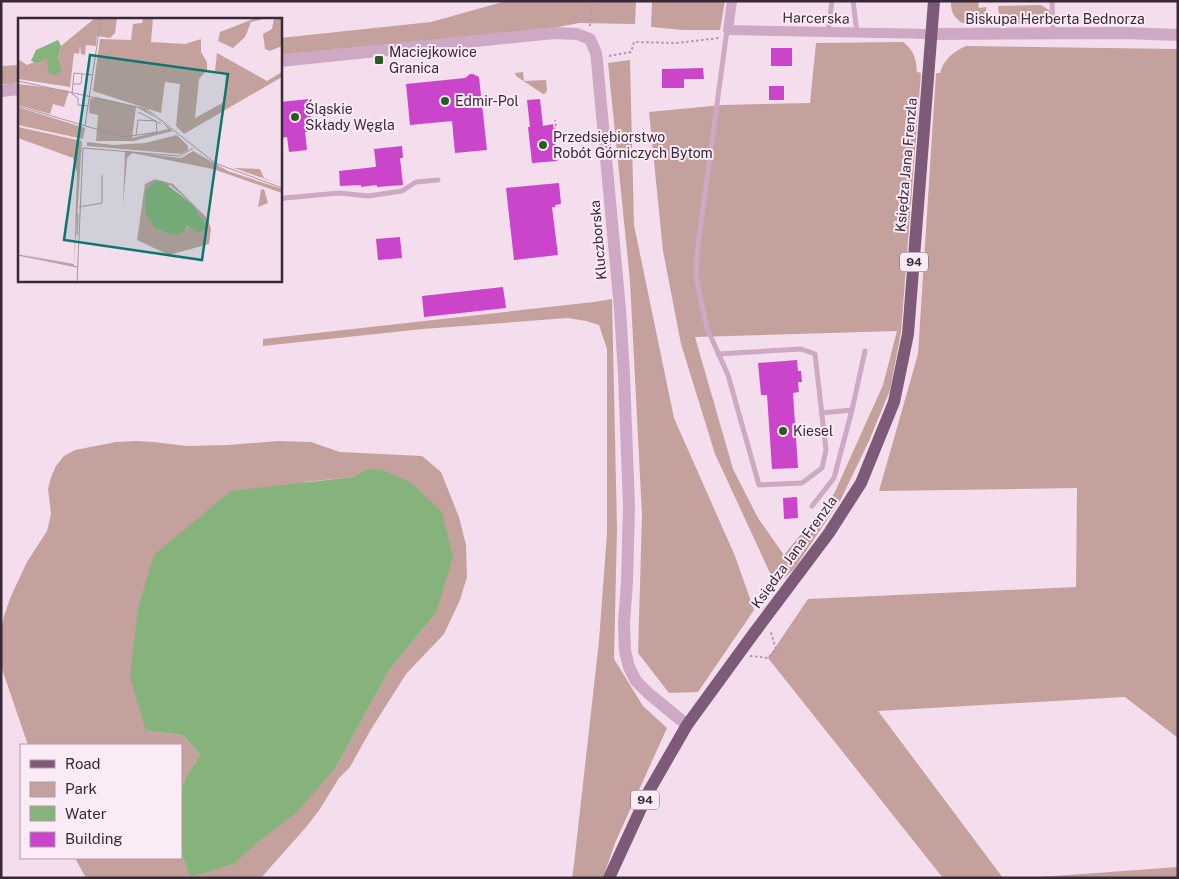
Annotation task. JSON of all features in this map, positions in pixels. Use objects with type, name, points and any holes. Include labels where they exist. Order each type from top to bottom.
[{"type":"main road","name":"Księdza Jana Frenzla","points":[[609,878],[649,791],[687,725],[830,533],[861,483],[894,402],[908,334],[934,1]]},
{"type":"street","points":[[727,33],[732,1]]},
{"type":"street","name":"Harcerska","points":[[727,33],[857,32],[932,34]]},
{"type":"street","points":[[281,61],[554,34],[577,34],[590,39]]},
{"type":"street","name":"Biskupa Herberta Bednorza","points":[[932,34],[1178,34]]},
{"type":"street","name":"Kluczborska","points":[[590,39],[596,53],[619,299],[624,375],[629,506],[624,623],[625,651],[629,667],[636,681],[687,725]]},
{"type":"lane","points":[[828,32],[832,1]]},
{"type":"lane","points":[[854,1],[857,32]]},
{"type":"lane","points":[[1052,1],[1053,34]]},
{"type":"lane","points":[[718,354],[801,349],[815,354],[826,450],[822,468],[802,483],[759,484],[728,375],[718,354],[707,328],[696,277],[697,253],[727,33]]},
{"type":"lane","points":[[281,200],[339,193],[368,196],[402,191],[416,182],[438,180]]},
{"type":"lane","points":[[812,506],[834,478],[865,351]]},
{"type":"lane","points":[[821,413],[852,410]]},
{"type":"path","points":[[590,39],[592,1]]},
{"type":"path","points":[[607,52],[608,56],[631,52],[634,42],[677,43],[727,33]]},
{"type":"path","points":[[554,129],[556,128],[555,120]]},
{"type":"path","points":[[748,656],[768,658],[776,649],[768,626]]},
{"type":"green space","points":[[506,1],[636,1],[635,24],[579,23],[553,28],[281,55],[281,38],[431,22]]},
{"type":"green space","points":[[652,1],[725,1],[720,30],[683,30],[651,27]]},
{"type":"green space","points":[[951,1],[978,1],[979,8],[986,7],[987,16],[999,15],[998,6],[1041,5],[1051,13],[1041,24],[962,23],[953,14]]},
{"type":"green space","points":[[903,42],[912,52],[917,72],[921,73],[901,332],[890,390],[869,441],[841,499],[794,569],[776,586],[715,454],[681,344],[663,251],[649,112],[722,105],[810,103],[816,43]],"holes":[[[897,331],[883,385],[834,494],[784,555],[758,518],[733,469],[695,337]]]},
{"type":"green space","points":[[966,46],[1178,49],[1178,738],[1125,697],[878,711],[1003,878],[943,878],[768,658],[808,599],[1076,587],[1077,488],[879,491],[918,354],[936,73],[940,73],[950,57]]},
{"type":"green space","points":[[630,60],[634,225],[674,418],[735,556],[754,610],[698,692],[669,693],[638,653],[642,515],[630,281],[608,63]]},
{"type":"green space","points":[[18,65],[18,82],[13,84],[1,84],[1,66]]},
{"type":"green space","points":[[523,72],[524,81],[546,80],[546,93],[543,94],[516,76],[515,73]]},
{"type":"green space","points":[[612,299],[617,529],[614,659],[643,706],[667,728],[615,843],[603,878],[572,878],[599,641],[607,533],[607,349],[599,325],[568,318],[423,329],[263,346],[263,339]]},
{"type":"green space","points":[[277,441],[311,442],[340,452],[422,456],[441,472],[459,517],[466,545],[467,577],[460,600],[444,634],[406,674],[350,767],[339,778],[307,826],[261,878],[86,878],[76,859],[182,859],[182,854],[190,876],[234,864],[336,767],[390,669],[436,613],[366,469],[353,477],[305,482],[146,731],[183,735],[200,755],[186,777],[182,787],[182,744],[28,744],[1,666],[1,630],[4,616],[27,562],[47,531],[51,514],[48,489],[56,466],[64,456],[75,450],[116,442],[154,442],[187,446]]},
{"type":"green space","points":[[1178,867],[1178,878],[1027,878]]},
{"type":"water","points":[[366,469],[382,470],[410,482],[442,512],[453,557],[436,613],[390,669],[336,767],[296,813],[259,841],[234,864],[190,877],[182,854],[182,787],[186,777],[200,755],[183,735],[146,731],[130,677],[138,608],[154,555],[231,491],[353,477]]},
{"type":"building","points":[[771,48],[792,48],[792,66],[771,66]]},
{"type":"building","points":[[703,68],[704,79],[684,79],[684,88],[662,88],[662,69]]},
{"type":"building","name":"Edmir-Pol","points":[[470,74],[479,77],[487,150],[455,153],[452,121],[410,125],[406,84],[465,78]]},
{"type":"building","points":[[769,86],[784,86],[784,100],[769,100]]},
{"type":"building","name":"Śląskie Składy Węgla","points":[[309,99],[312,131],[305,132],[307,150],[289,152],[287,137],[281,138],[281,102]]},
{"type":"building","name":"Przedsiębiorstwo Robót Górniczych Bytom","points":[[540,99],[543,126],[553,124],[557,161],[532,163],[527,100]]},
{"type":"building","points":[[402,146],[403,158],[400,158],[403,185],[377,187],[377,185],[361,187],[361,185],[340,186],[339,171],[375,167],[374,149]]},
{"type":"building","points":[[559,183],[561,204],[552,207],[558,255],[514,260],[506,188]]},
{"type":"building","points":[[400,237],[402,258],[378,260],[376,239]]},
{"type":"building","points":[[503,287],[506,308],[424,317],[422,296]]},
{"type":"building","name":"Kiesel","points":[[797,360],[802,382],[798,382],[799,392],[793,393],[798,468],[772,469],[767,395],[761,395],[758,363]]},
{"type":"building","points":[[797,497],[798,518],[784,519],[783,498]]},
{"type":"place","name":"Maciejkowice Granica","points":[[379,60]]},
{"type":"place","name":"Edmir-Pol","points":[[445,101]]},
{"type":"place","name":"Śląskie Składy Węgla","points":[[295,117]]},
{"type":"place","name":"Przedsiębiorstwo Robót Górniczych Bytom","points":[[543,145]]},
{"type":"place","name":"Kiesel","points":[[783,431]]}]
